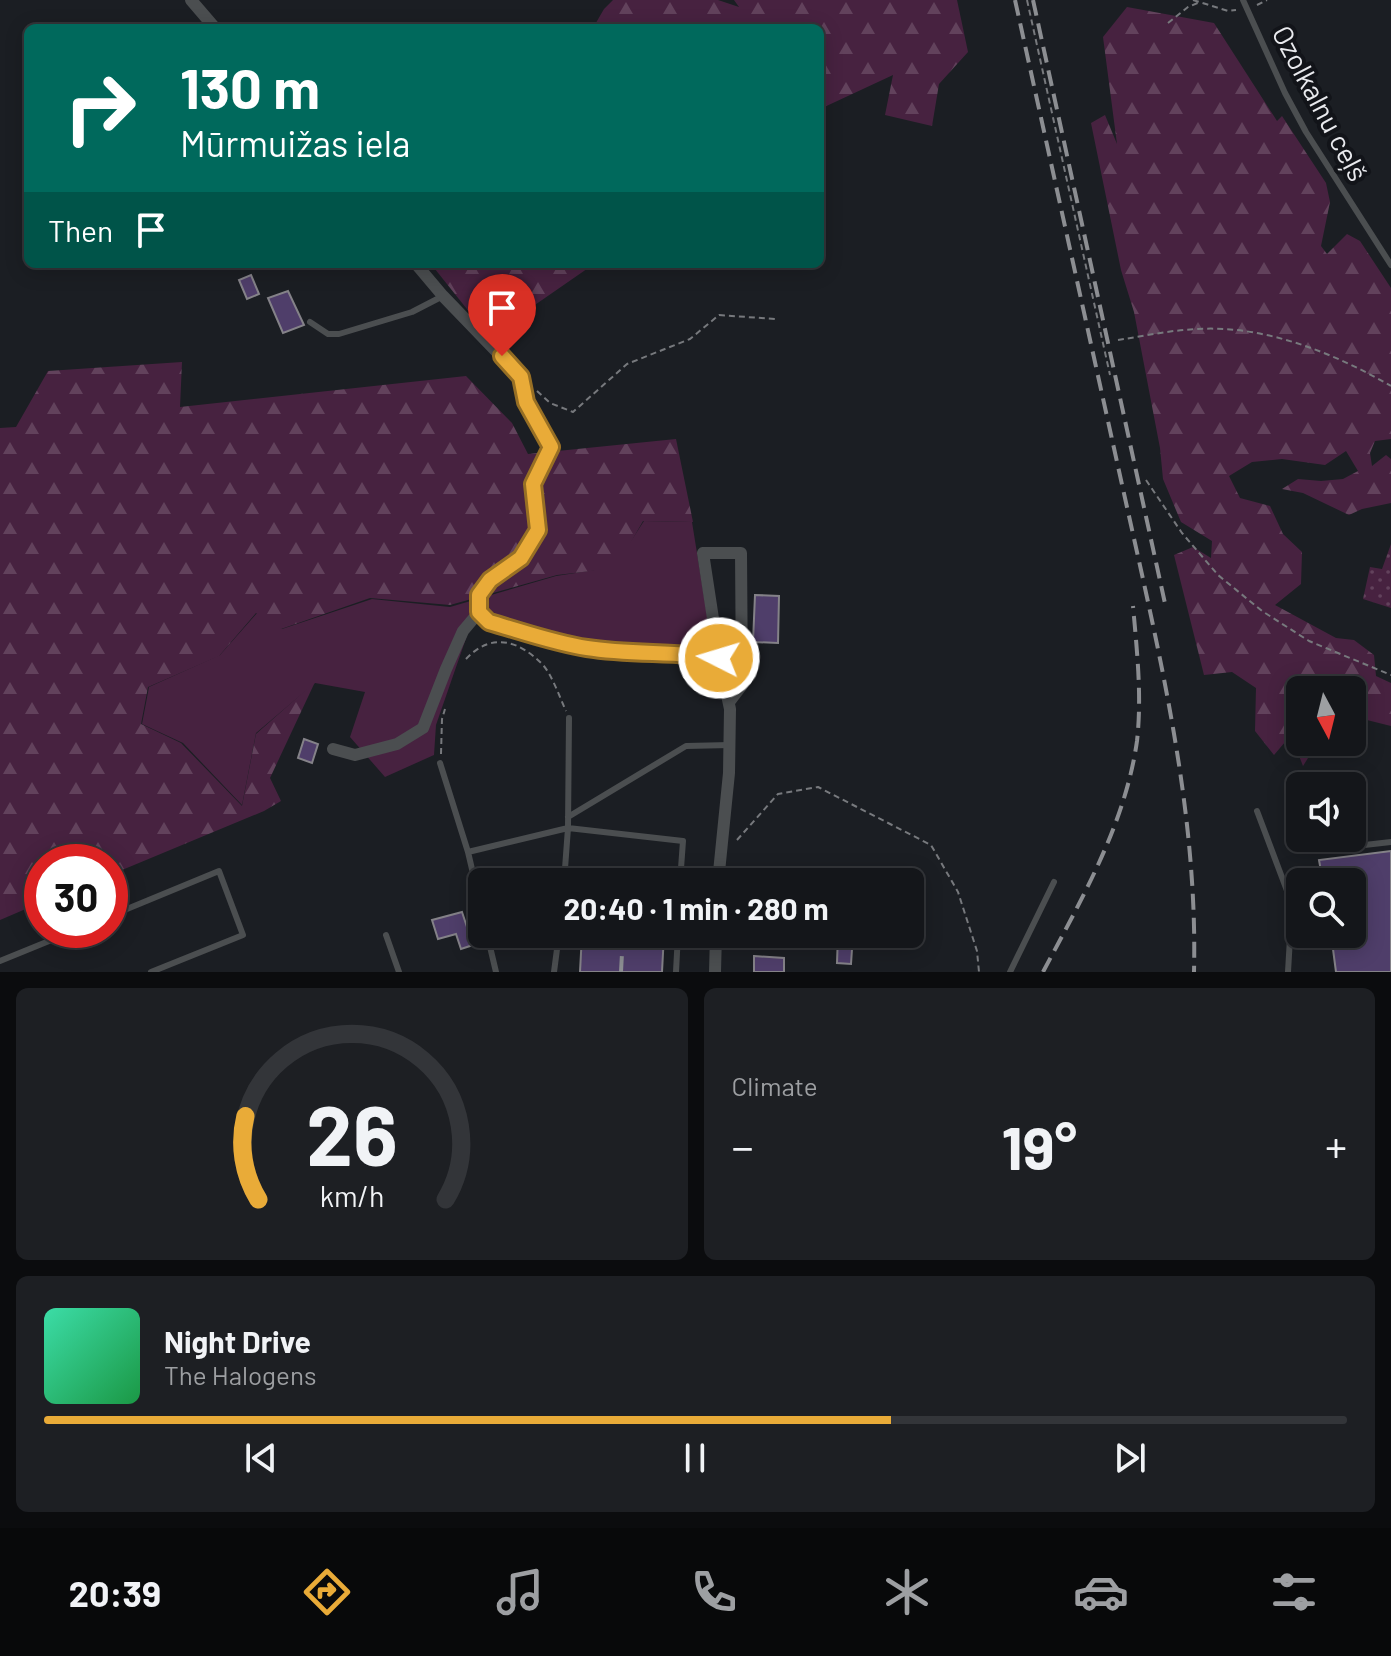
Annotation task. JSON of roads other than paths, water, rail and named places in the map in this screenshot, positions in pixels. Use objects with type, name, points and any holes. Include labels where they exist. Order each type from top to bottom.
[{"type":"street","points":[[191,0],[212,24]]},
{"type":"street","points":[[333,749],[355,755],[397,744],[423,728],[463,631],[479,612],[479,595],[490,580],[521,558],[538,530],[533,484],[551,447],[526,402],[521,377],[419,268]]},
{"type":"street","points":[[719,868],[729,773],[730,709],[703,553],[741,553],[742,685],[729,702]]},
{"type":"street","points":[[479,612],[489,622],[585,648],[719,658]]},
{"type":"street","points":[[715,972],[716,948]]},
{"type":"lane","name":"Ozolkalnu ceļš","points":[[1243,0],[1306,132],[1391,265]]},
{"type":"lane","points":[[310,322],[328,334],[339,334],[412,312],[443,296]]},
{"type":"lane","points":[[565,868],[569,718]]},
{"type":"lane","points":[[568,817],[686,746],[730,745]]},
{"type":"lane","points":[[440,763],[472,868]]},
{"type":"lane","points":[[1257,811],[1292,904],[1288,972]]},
{"type":"lane","points":[[468,852],[568,828],[683,841],[681,868]]},
{"type":"lane","points":[[1366,845],[1391,842]]},
{"type":"lane","points":[[128,909],[219,871],[243,935],[151,972]]},
{"type":"lane","points":[[1010,972],[1054,882]]},
{"type":"lane","points":[[386,935],[399,972]]},
{"type":"lane","points":[[0,961],[32,948]]},
{"type":"lane","points":[[490,948],[496,972]]},
{"type":"lane","points":[[554,972],[557,948]]},
{"type":"lane","points":[[676,972],[677,948]]},
{"type":"railway","points":[[1015,0],[1162,668],[1190,850],[1194,972]]},
{"type":"railway","points":[[1033,0],[1166,608]]},
{"type":"railway","points":[[1043,972],[1100,860],[1123,802],[1131,772],[1139,707],[1133,606]]},
{"type":"railway","points":[[621,972],[622,948]]}]
